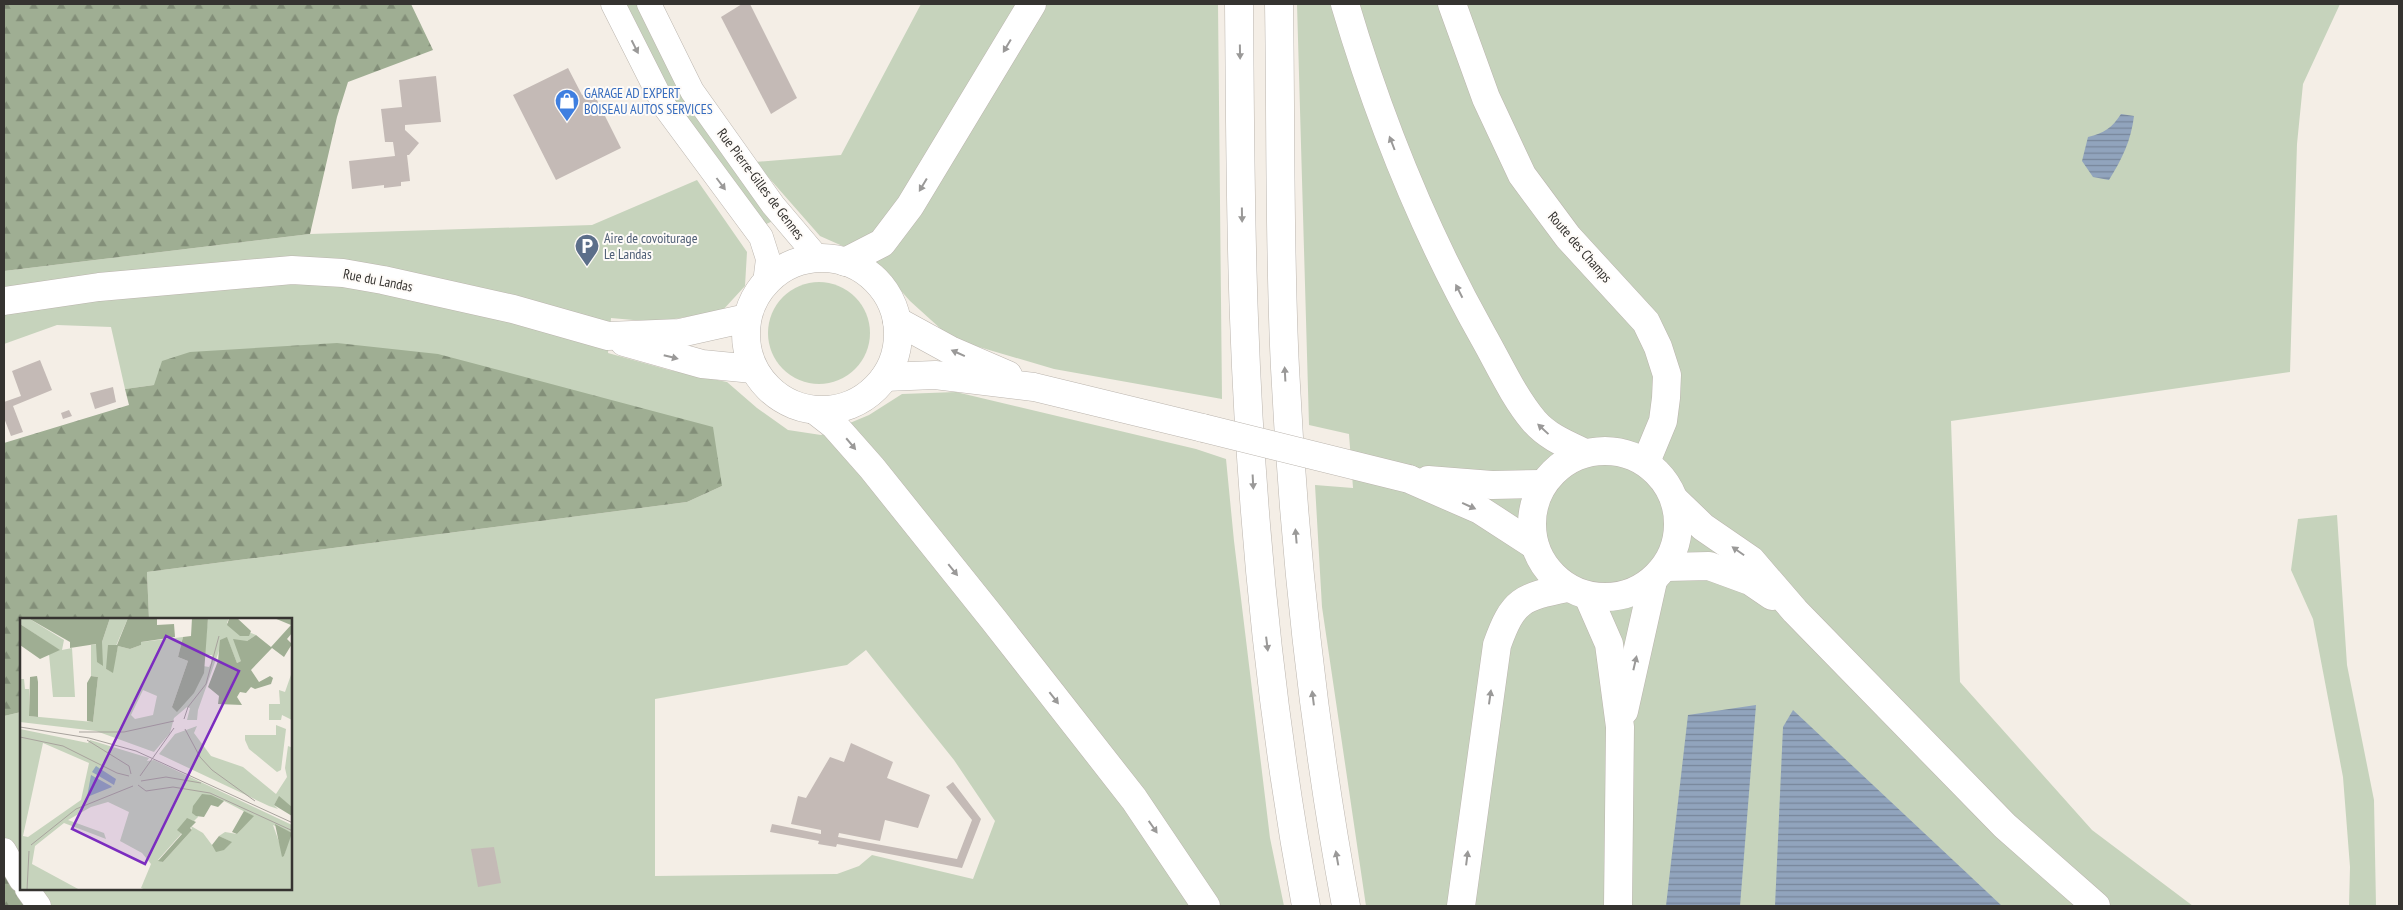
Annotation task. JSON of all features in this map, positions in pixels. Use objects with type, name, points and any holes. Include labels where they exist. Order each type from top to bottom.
[{"type":"main road","points":[[845,262],[882,243],[910,206],[1032,4]]},
{"type":"main road","points":[[1239,4],[1244,318],[1257,545],[1274,707],[1306,906]]},
{"type":"main road","points":[[1279,4],[1283,303],[1294,518],[1317,724],[1328,805],[1346,906]]},
{"type":"main road","points":[[1345,4],[1375,99],[1421,215],[1473,318],[1516,394],[1534,421],[1551,437],[1585,453]]},
{"type":"main road","name":"Route des Champs","points":[[1452,4],[1486,98],[1522,175],[1568,237],[1646,322],[1658,347],[1667,375],[1666,398],[1663,421],[1646,462]]},
{"type":"main road","points":[[818,258],[845,262],[863,271],[879,284],[891,302],[897,321],[896,350],[885,376],[872,392],[855,403],[836,410],[816,411],[797,407],[779,398],[765,385],[753,369],[746,344],[747,318],[757,294],[765,283],[780,270],[798,262],[818,258]]},
{"type":"main road","name":"Rue du Landas","points":[[4,301],[138,284],[292,270],[326,272],[383,280],[512,309],[608,336],[680,333],[747,318]]},
{"type":"main road","points":[[897,321],[950,350],[1034,387]]},
{"type":"main road","points":[[608,336],[658,353],[702,364],[753,369]]},
{"type":"main road","points":[[885,376],[935,375],[1034,387],[1409,479],[1480,510],[1534,545]]},
{"type":"main road","points":[[816,411],[834,425],[853,446],[993,619],[1134,799],[1206,906]]},
{"type":"main road","points":[[1618,906],[1620,727],[1609,644],[1578,592],[1548,569],[1534,545],[1532,517],[1534,503],[1543,484],[1555,470],[1569,460],[1585,453],[1606,450],[1627,453],[1646,462],[1664,479],[1676,500],[1703,527],[1752,560],[1796,611],[2005,826],[2096,906]]},
{"type":"main road","points":[[1409,479],[1492,485],[1543,484]]},
{"type":"main road","points":[[1620,727],[1659,574],[1676,546],[1679,523],[1676,500]]},
{"type":"main road","points":[[1461,906],[1497,645],[1506,620],[1522,601],[1578,592],[1611,598],[1633,593],[1659,574],[1709,566],[1750,581],[1796,611]]},
{"type":"street","points":[[613,4],[664,106],[762,237],[768,259],[765,283]]},
{"type":"street","name":"Rue Pierre-Gilles de Gennes","points":[[649,4],[692,91],[773,205],[818,258]]},
{"type":"street","points":[[4,850],[20,878]]},
{"type":"street","points":[[28,890],[39,906]]},
{"type":"green space","points":[[4,4],[411,4],[433,50],[348,82],[337,117],[310,234],[4,271]]},
{"type":"green space","points":[[619,4],[640,4],[775,220],[762,226],[672,110]]},
{"type":"green space","points":[[921,4],[1218,4],[1222,399],[1054,369],[952,339],[910,301],[874,260],[820,236],[755,162],[841,155]]},
{"type":"green space","points":[[1297,4],[2340,4],[2303,84],[2297,144],[2290,372],[1951,421],[1960,682],[2092,830],[2193,906],[1366,906],[1322,607],[1315,485],[1353,488],[1349,434],[1309,425]]},
{"type":"green space","points":[[697,180],[747,252],[745,286],[722,311],[656,322],[611,318],[608,353],[669,370],[727,382],[757,408],[788,430],[821,435],[869,415],[902,394],[956,392],[1196,449],[1226,459],[1234,541],[1270,838],[1284,906],[25,906],[4,869],[4,716],[20,712],[20,890],[292,890],[292,618],[149,618],[147,572],[687,502],[722,486],[154,385],[125,389],[111,327],[57,325],[4,344],[4,271],[310,234],[592,225]],"holes":[[[866,650],[954,760],[995,821],[973,879],[872,855],[859,866],[837,874],[655,876],[655,699],[847,665]]]},
{"type":"green space","points":[[819,282],[838,286],[855,297],[866,314],[870,333],[866,352],[855,369],[838,380],[819,384],[800,380],[783,369],[772,352],[768,333],[772,314],[783,297],[800,286]]},
{"type":"green space","points":[[337,343],[438,354],[713,427],[722,486],[687,502],[147,572],[149,618],[20,618],[20,712],[4,716],[4,443],[129,405],[125,389],[154,385],[162,361],[190,352]]},
{"type":"green space","points":[[2337,515],[2347,665],[2374,800],[2376,906],[2349,906],[2350,867],[2343,777],[2313,619],[2291,570],[2298,519]]},
{"type":"green space","points":[[4,869],[25,906],[4,906]]},
{"type":"water","points":[[2121,114],[2134,116],[2131,134],[2125,150],[2109,180],[2093,177],[2082,161],[2088,137],[2099,134],[2107,129]]},
{"type":"water","points":[[1756,705],[1740,906],[1666,906],[1688,715]]},
{"type":"water","points":[[1793,710],[2002,906],[1775,906],[1783,727]]},
{"type":"building","points":[[742,4],[750,4],[797,98],[771,114],[721,17]]},
{"type":"building","name":"GARAGE AD EXPERT BOISEAU AUTOS SERVICES","points":[[568,68],[582,95],[592,90],[621,148],[556,180],[513,95]]},
{"type":"building","points":[[436,76],[441,122],[405,125],[405,130],[419,143],[407,155],[410,181],[401,182],[401,186],[384,188],[384,185],[352,189],[349,161],[395,156],[393,142],[385,142],[381,109],[402,107],[399,80]]},
{"type":"building","points":[[40,360],[52,390],[13,406],[23,432],[11,436],[4,418],[4,402],[21,396],[12,371]]},
{"type":"building","points":[[113,387],[116,402],[95,409],[90,393]]},
{"type":"building","points":[[69,410],[72,416],[63,419],[61,413]]},
{"type":"building","points":[[851,743],[893,762],[887,778],[930,795],[918,828],[885,820],[880,841],[839,833],[838,837],[957,859],[972,820],[946,787],[953,782],[981,819],[962,868],[837,844],[836,847],[818,844],[819,841],[770,832],[772,824],[821,834],[821,830],[791,824],[798,796],[806,798],[830,757],[844,762]]},
{"type":"building","points":[[494,847],[501,883],[478,887],[471,849]]},
{"type":"place","name":"GARAGE AD EXPERT BOISEAU AUTOS SERVICES","points":[[567,122]]},
{"type":"place","name":"Aire de covoiturage Le Landas","points":[[587,267]]}]
